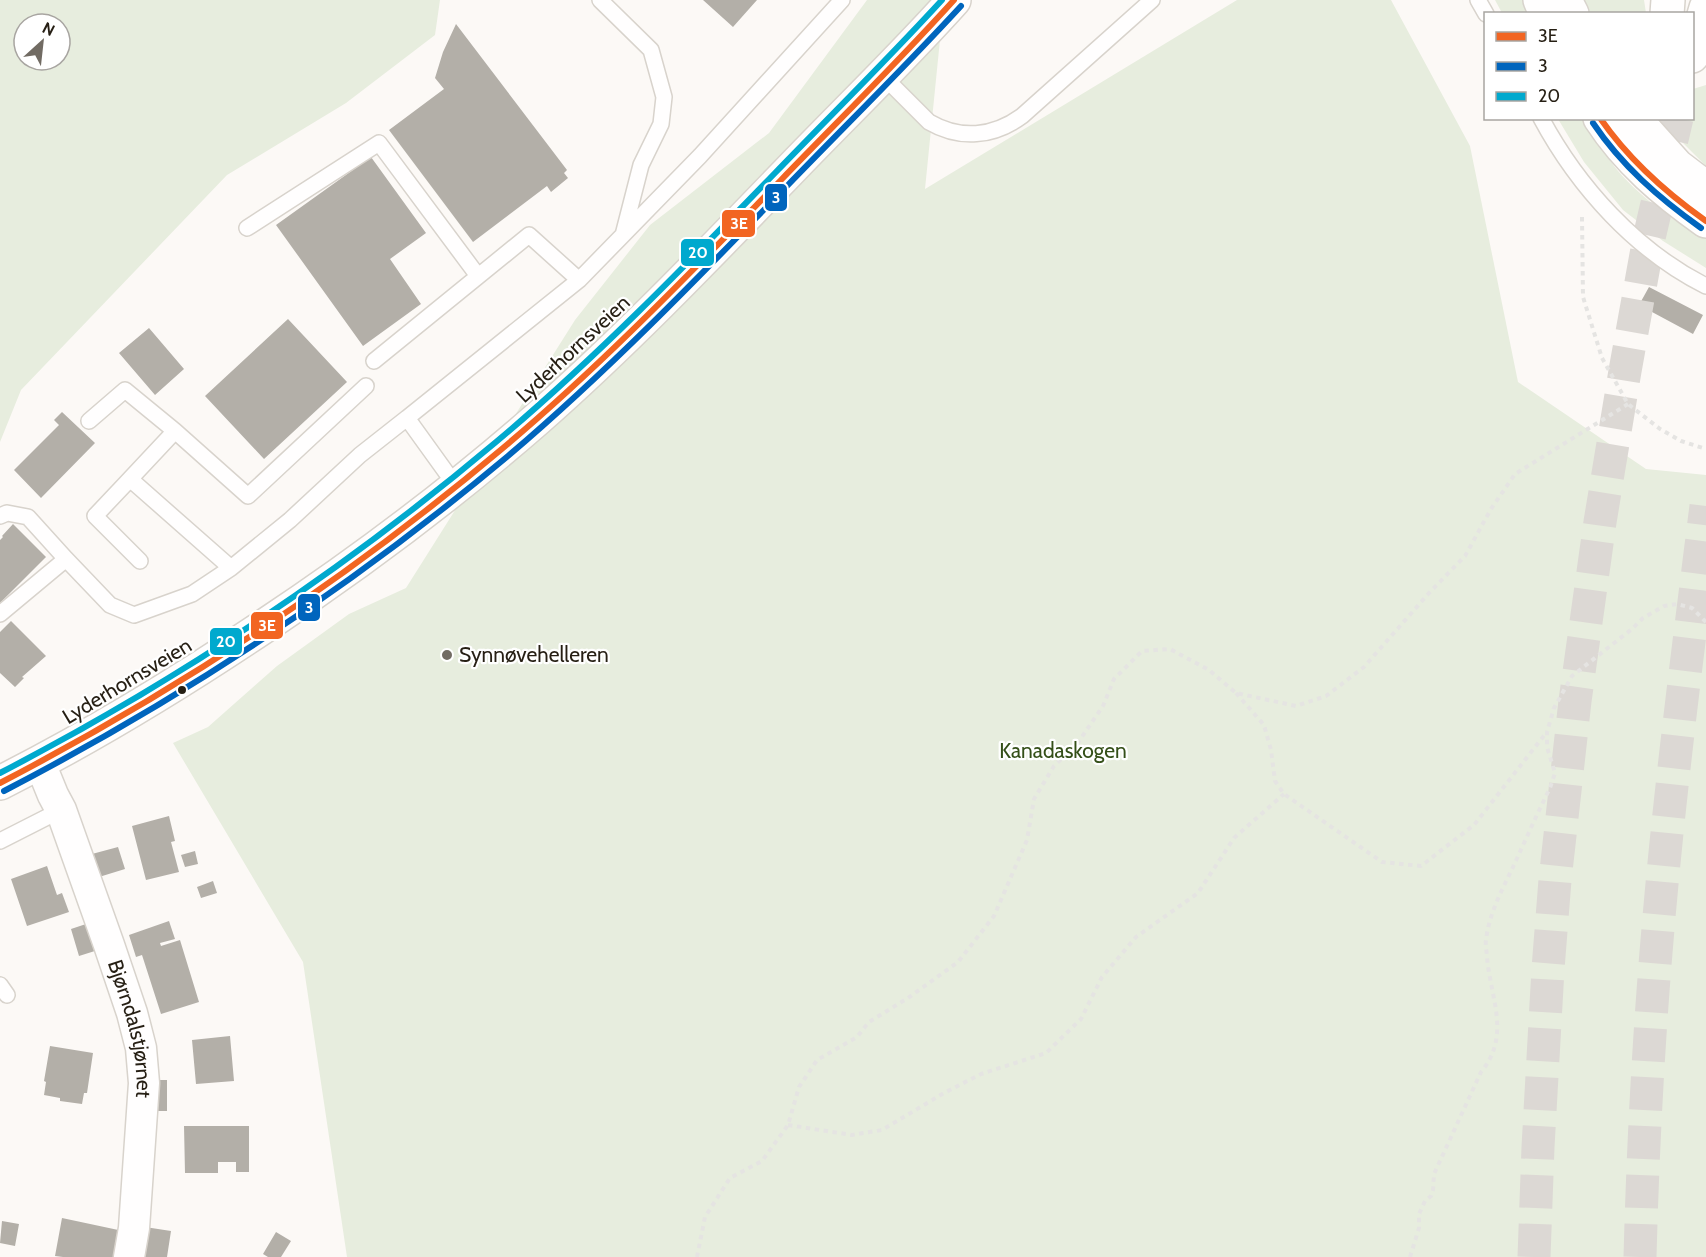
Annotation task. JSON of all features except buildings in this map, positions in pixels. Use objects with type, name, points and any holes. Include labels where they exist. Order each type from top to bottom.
[{"type":"main road","name":"Lyderhornsveien","points":[[0,783],[120,717],[212,661],[365,557],[456,486],[535,421],[681,284],[954,0]]},
{"type":"main road","points":[[1694,49],[1706,8]]},
{"type":"main road","points":[[1601,120],[1644,172],[1674,199],[1706,221]]},
{"type":"main road","points":[[1636,120],[1677,166],[1706,188]]},
{"type":"street","name":"Bjørndalstjørnet","points":[[40,763],[61,810],[106,935],[141,1048],[144,1083],[134,1228],[129,1257]]},
{"type":"lane","points":[[600,0],[651,50],[664,97],[660,124],[641,165],[622,235]]},
{"type":"lane","points":[[0,516],[7,513],[28,517],[110,606],[134,615],[192,594],[231,568],[290,520],[360,455],[579,280],[700,156],[842,0]]},
{"type":"lane","points":[[882,75],[928,122],[957,134],[983,133],[1011,124],[1022,116],[1152,0]]},
{"type":"lane","points":[[1542,120],[1555,145],[1585,187],[1609,213],[1653,252],[1683,274],[1706,286]]},
{"type":"lane","points":[[247,228],[379,143],[478,276]]},
{"type":"lane","points":[[374,361],[530,235],[579,280]]},
{"type":"lane","points":[[89,421],[125,390],[175,430],[248,496],[366,386]]},
{"type":"lane","points":[[406,418],[456,486]]},
{"type":"lane","points":[[140,561],[95,516],[175,430]]},
{"type":"lane","points":[[130,478],[231,568]]},
{"type":"lane","points":[[0,614],[66,559]]},
{"type":"lane","points":[[0,841],[61,810]]},
{"type":"path","points":[[1585,187],[1581,224],[1584,297],[1602,358],[1628,404],[1660,429],[1681,441],[1706,450]]},
{"type":"path","points":[[1236,693],[1296,706],[1326,696],[1364,667],[1465,556],[1491,509],[1515,474],[1628,404]]},
{"type":"path","points":[[1410,1257],[1419,1228],[1419,1214],[1433,1190],[1434,1174],[1481,1072],[1496,1047],[1497,1012],[1488,972],[1486,942],[1491,917],[1499,897],[1555,773],[1547,747],[1547,732],[1554,708],[1572,676],[1643,618],[1664,606],[1677,604],[1692,608],[1706,622]]},
{"type":"path","points":[[697,1257],[705,1217],[730,1178],[762,1161],[788,1125],[799,1087],[817,1060],[858,1037],[869,1022],[908,998],[958,962],[994,916],[1027,840],[1034,799],[1054,766],[1077,744],[1103,706],[1114,679],[1142,651],[1170,649],[1209,670],[1236,693],[1264,725],[1271,750],[1275,781],[1284,794],[1382,862],[1421,866],[1474,825],[1547,732]]},
{"type":"path","points":[[788,1125],[852,1135],[882,1130],[981,1074],[1046,1053],[1081,1019],[1102,977],[1136,937],[1198,893],[1234,838],[1284,794]]},
{"type":"green space","points":[[0,0],[440,0],[435,35],[346,103],[227,175],[21,390],[0,442]]},
{"type":"green space","name":"Kanadaskogen","points":[[867,0],[944,0],[925,189],[1237,0],[1391,0],[1470,146],[1518,382],[1646,469],[1706,475],[1706,1257],[347,1257],[303,962],[173,743],[208,727],[277,666],[349,614],[406,588],[575,320],[650,225],[769,133]]},
{"type":"green space","points":[[1495,0],[1522,0],[1528,12],[1501,12]]},
{"type":"green space","points":[[1584,0],[1644,0],[1646,12],[1590,12]]},
{"type":"green space","points":[[1706,85],[1706,166],[1660,120],[1694,120],[1694,89]]},
{"type":"green space","points":[[1559,120],[1584,120],[1623,177],[1681,225],[1706,239],[1706,268],[1663,241],[1623,210],[1584,162]]},
{"type":"tunnel","points":[[1534,1257],[1548,969],[1555,880],[1575,701],[1600,522],[1625,371],[1649,238],[1677,120]]},
{"type":"tunnel","points":[[1640,1257],[1647,1087],[1659,917],[1706,506]]},
{"type":"transit line","name":"20","points":[[0,773],[130,701],[257,621],[379,535],[496,442],[569,378],[639,311],[942,0]]},
{"type":"transit line","name":"3E","points":[[0,783],[132,710],[261,629],[323,587],[445,496],[576,384],[645,317],[912,46],[954,0]]},
{"type":"transit line","name":"3","points":[[4,791],[137,718],[265,637],[389,550],[508,456],[651,324],[961,6]]},
{"type":"transit line","name":"3E","points":[[1601,120],[1623,148],[1648,174],[1706,221]]},
{"type":"transit line","name":"3","points":[[1593,123],[1616,153],[1642,180],[1701,228]]},
{"type":"place","name":"Synnøvehelleren","points":[[447,655]]}]
